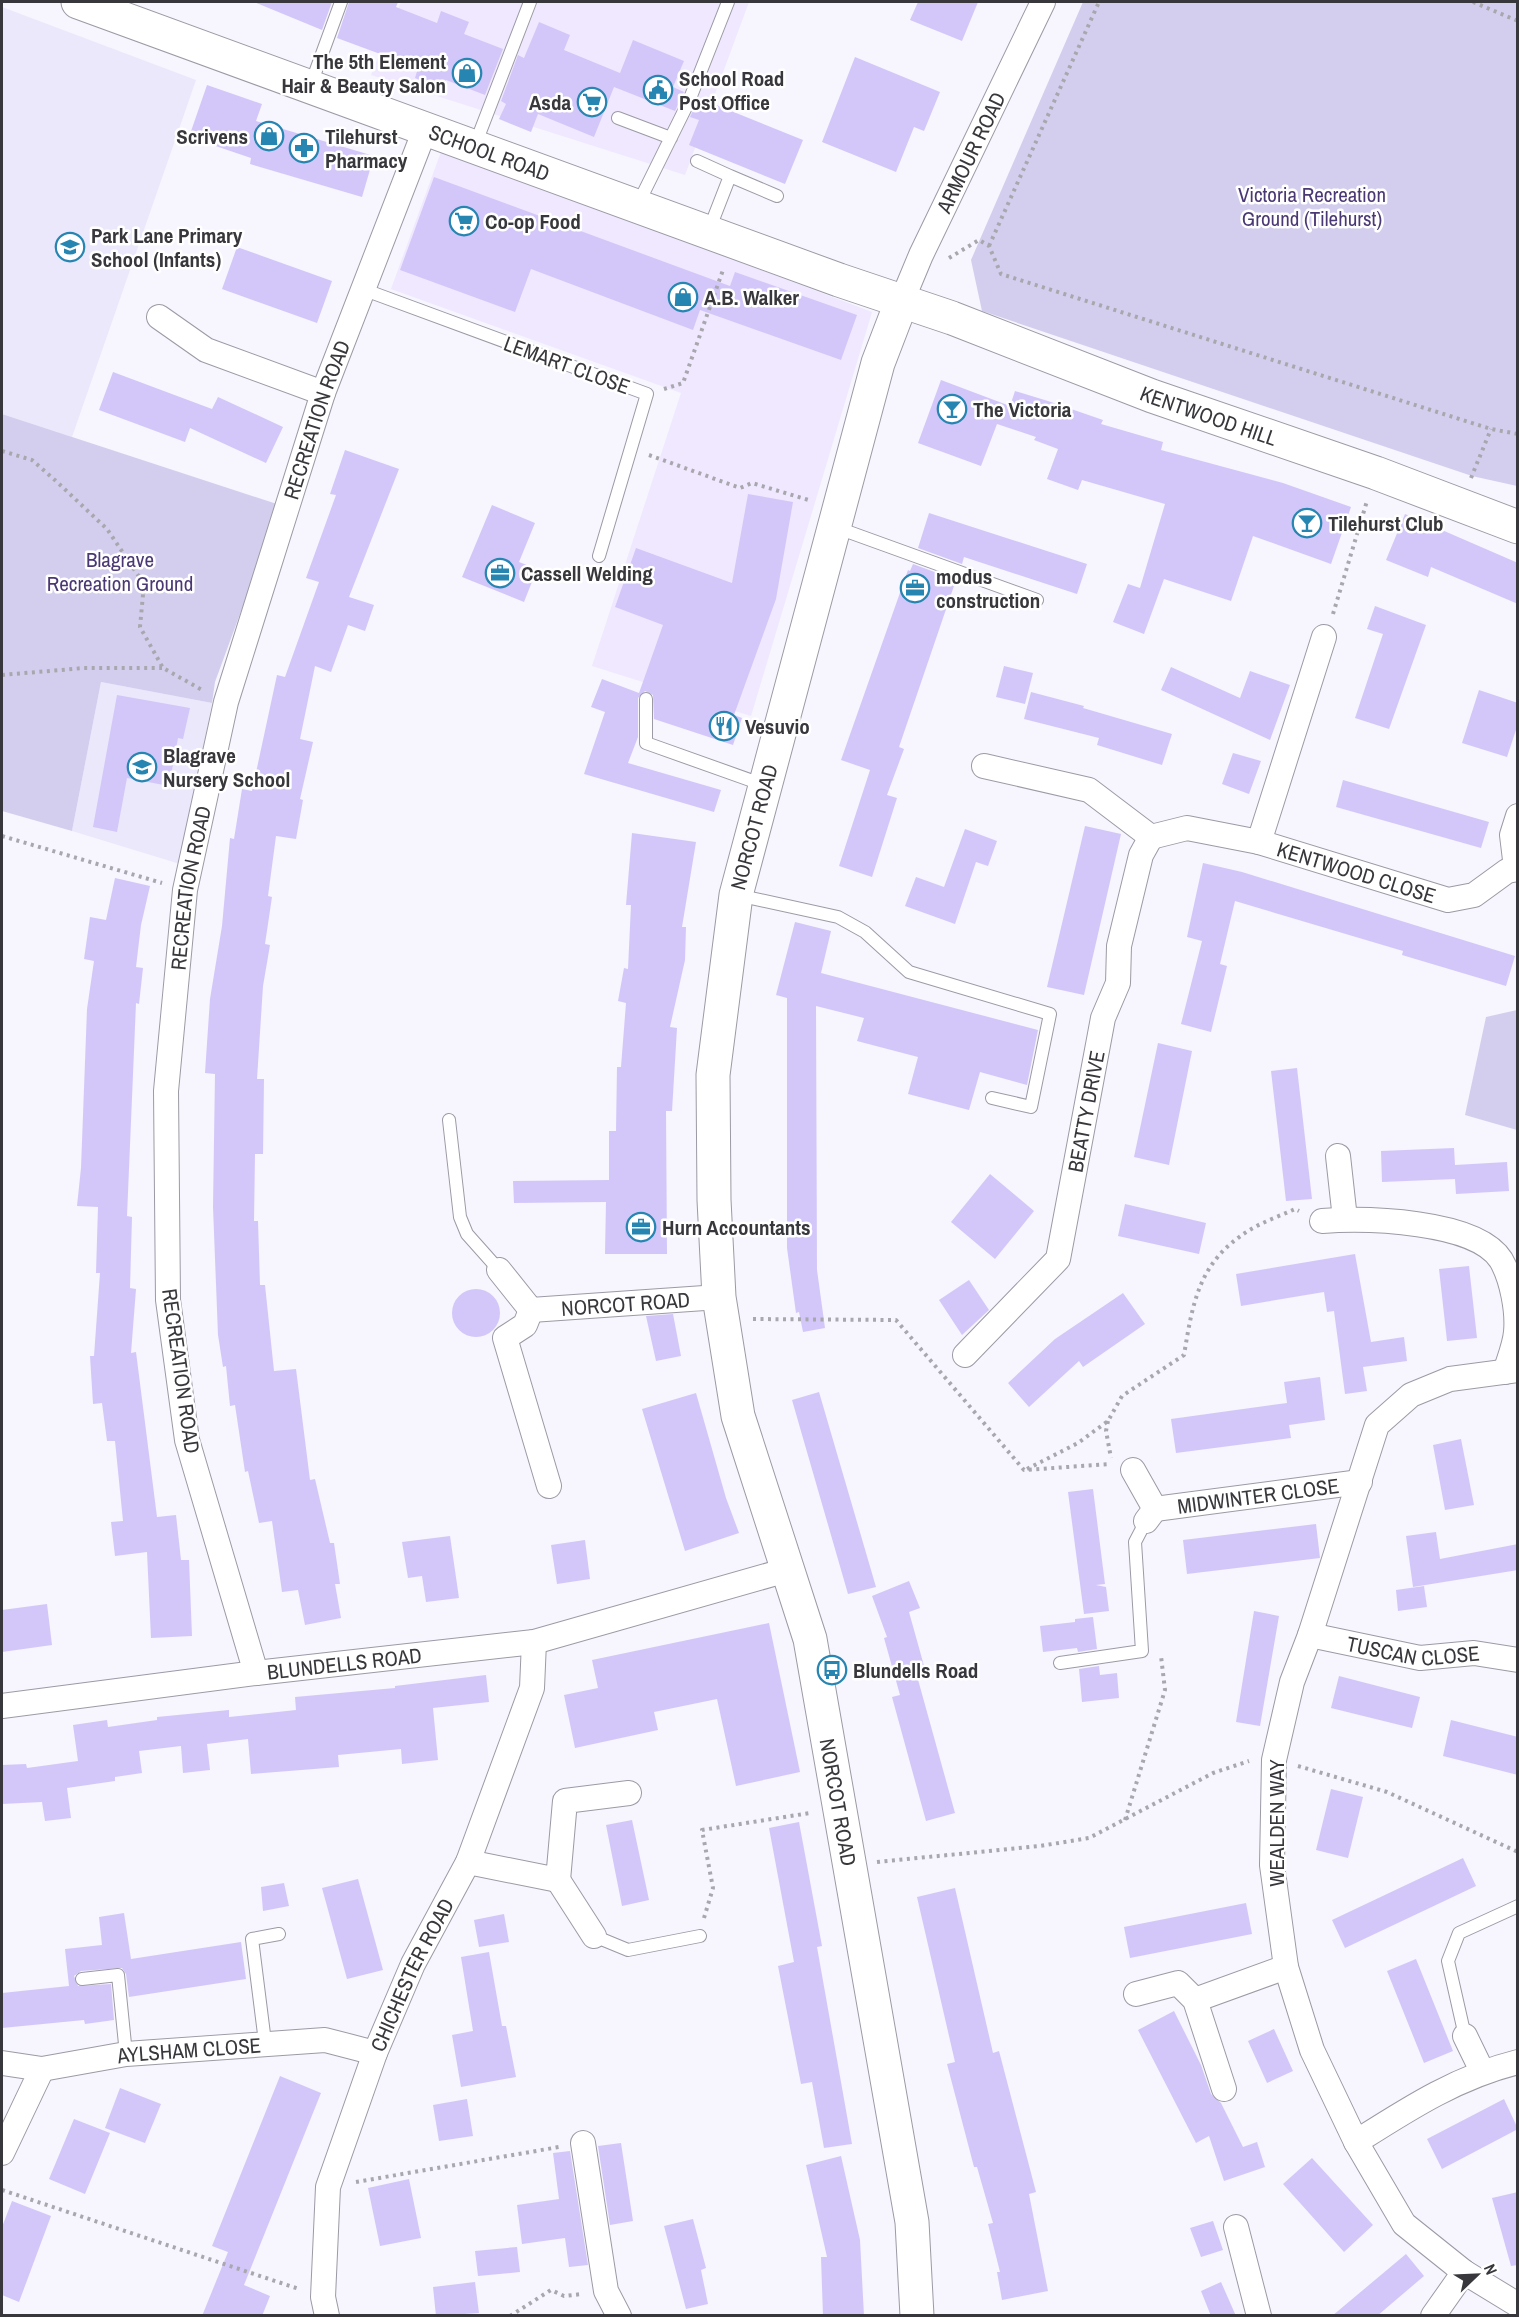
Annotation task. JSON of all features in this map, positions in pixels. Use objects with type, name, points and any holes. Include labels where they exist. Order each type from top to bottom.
[{"type":"street","name":"SCHOOL ROAD","points":[[78,2],[426,127],[901,303]]},
{"type":"street","name":"ARMOUR ROAD","points":[[901,303],[921,255],[1043,2]]},
{"type":"street","name":"RECREATION ROAD","points":[[256,1673],[187,1440],[168,1300],[166,1091],[185,890],[226,702],[323,393],[426,127]]},
{"type":"street","name":"KENTWOOD HILL","points":[[901,303],[952,318],[1152,396],[1376,473],[1518,526]]},
{"type":"street","name":"NORCOT ROAD","points":[[901,303],[878,363],[736,895],[713,1075],[714,1200],[721,1308],[738,1416],[810,1639],[912,2223],[917,2316]]},
{"type":"street","points":[[159,317],[206,350],[323,393]]},
{"type":"street","name":"KENTWOOD CLOSE","points":[[1259,842],[1324,637]]},
{"type":"street","points":[[984,766],[1089,790],[1151,837]]},
{"type":"street","name":"KENTWOOD CLOSE","points":[[1151,837],[1187,828],[1259,842],[1448,900],[1474,895],[1507,871],[1517,868],[1512,835],[1518,816]]},
{"type":"street","name":"BEATTY DRIVE","points":[[965,1354],[1058,1258],[1103,1018],[1118,983],[1119,946],[1141,855],[1151,837]]},
{"type":"street","points":[[1338,1156],[1333,1220],[1420,1223],[1476,1240],[1500,1259],[1512,1291],[1516,1332],[1511,1371]]},
{"type":"street","name":"NORCOT ROAD","points":[[499,1270],[531,1310]]},
{"type":"street","name":"NORCOT ROAD","points":[[531,1310],[721,1308]]},
{"type":"street","name":"NORCOT ROAD","points":[[531,1310],[525,1325],[505,1338],[549,1486]]},
{"type":"street","name":"WEALDEN WAY","points":[[1511,1371],[1450,1379],[1411,1395],[1377,1425],[1310,1635],[1292,1683],[1274,1760],[1272,1865],[1286,1967],[1312,2050],[1356,2142],[1404,2224],[1464,2272],[1518,2305]]},
{"type":"street","name":"MIDWINTER CLOSE","points":[[1133,1470],[1150,1515],[1360,1482]]},
{"type":"street","name":"BLUNDELLS ROAD","points":[[2,1706],[256,1673],[534,1642],[788,1570]]},
{"type":"street","name":"TUSCAN CLOSE","points":[[1310,1635],[1420,1658],[1474,1653],[1518,1660]]},
{"type":"street","name":"CHICHESTER ROAD","points":[[325,2306],[328,2187],[375,2053],[413,1964],[468,1862],[532,1688],[534,1642]]},
{"type":"street","points":[[594,1936],[558,1880],[565,1801],[629,1793]]},
{"type":"street","points":[[468,1862],[558,1880]]},
{"type":"street","points":[[1195,2000],[1286,1967]]},
{"type":"street","points":[[1136,1994],[1178,1983],[1195,2000],[1224,2090]]},
{"type":"street","points":[[1465,2036],[1482,2071]]},
{"type":"street","name":"AYLSHAM CLOSE","points":[[2,2063],[42,2069],[126,2054],[265,2042],[325,2040],[375,2053]]},
{"type":"street","points":[[1356,2142],[1422,2099],[1482,2071],[1518,2062]]},
{"type":"street","points":[[2,2153],[42,2069]]},
{"type":"street","points":[[583,2143],[606,2291],[619,2316]]},
{"type":"street","points":[[1236,2227],[1260,2316]]},
{"type":"street","points":[[1433,2316],[1464,2272]]},
{"type":"lane","points":[[311,86],[341,2]]},
{"type":"lane","points":[[475,145],[530,2]]},
{"type":"lane","points":[[637,205],[671,138],[728,2]]},
{"type":"lane","points":[[618,118],[671,138]]},
{"type":"lane","points":[[697,161],[777,196]]},
{"type":"lane","points":[[721,236],[730,176]]},
{"type":"lane","name":"LEMART CLOSE","points":[[364,290],[646,394],[599,556]]},
{"type":"lane","points":[[836,518],[1037,600]]},
{"type":"lane","points":[[646,699],[646,743],[765,786]]},
{"type":"lane","points":[[736,895],[838,917],[865,932],[909,972],[1050,1014],[1031,1107],[992,1098]]},
{"type":"lane","points":[[449,1120],[460,1217],[467,1234],[499,1270]]},
{"type":"lane","points":[[1060,1663],[1142,1651],[1135,1542],[1150,1515]]},
{"type":"lane","points":[[1465,2036],[1448,1960],[1459,1933],[1518,1906]]},
{"type":"lane","points":[[265,2042],[252,1939],[279,1934]]},
{"type":"lane","points":[[594,1936],[628,1950],[700,1936]]},
{"type":"lane","points":[[82,1979],[118,1975],[126,2054]]},
{"type":"path","points":[[989,246],[1099,2]]},
{"type":"path","points":[[1473,2],[1518,21]]},
{"type":"path","points":[[646,394],[682,382],[721,236]]},
{"type":"path","points":[[942,262],[979,240],[989,246],[1001,274],[1491,429],[1518,434]]},
{"type":"path","points":[[1472,476],[1491,429]]},
{"type":"path","points":[[631,448],[741,488],[752,483],[836,518]]},
{"type":"path","points":[[2,451],[32,460],[107,529],[144,584],[140,627],[163,668]]},
{"type":"path","points":[[1324,637],[1376,473]]},
{"type":"path","points":[[2,675],[84,668],[163,668],[226,702]]},
{"type":"path","points":[[2,836],[185,890]]},
{"type":"path","points":[[1024,1470],[1112,1464],[1106,1431],[1108,1421],[1122,1396],[1184,1355],[1193,1301],[1210,1262],[1248,1230],[1295,1209],[1333,1220]]},
{"type":"path","points":[[721,1308],[896,1320],[1024,1470]]},
{"type":"path","points":[[1024,1470],[1078,1443],[1108,1421]]},
{"type":"path","points":[[1125,1820],[1165,1690],[1160,1645]]},
{"type":"path","points":[[850,1865],[1040,1846],[1089,1838],[1213,1773],[1247,1762],[1274,1760],[1387,1792],[1518,1852]]},
{"type":"path","points":[[700,1936],[713,1888],[702,1830],[840,1807]]},
{"type":"path","points":[[328,2187],[583,2143]]},
{"type":"path","points":[[2,2190],[325,2306]]},
{"type":"path","points":[[510,2316],[551,2290],[564,2296],[606,2291]]},
{"type":"shaded area","points":[[401,2],[749,2],[685,175],[371,75]]},
{"type":"shaded area","name":"Park Lane Primary School (Infants)","points":[[2,7],[196,80],[72,437],[2,414]]},
{"type":"shaded area","points":[[442,149],[872,312],[751,716],[592,666],[681,393],[391,289]]},
{"type":"shaded area","name":"Blagrave Nursery School","points":[[101,682],[212,703],[180,864],[72,831]]},
{"type":"green space","name":"Victoria Recreation Ground (Tilehurst)","points":[[1083,2],[1517,2],[1517,486],[1472,476],[982,311],[971,260]]},
{"type":"green space","name":"Blagrave Recreation Ground","points":[[2,414],[280,505],[215,682],[212,703],[101,682],[72,831],[2,811]]},
{"type":"green space","points":[[1518,1010],[1517,1130],[1465,1115],[1486,1017]]},
{"type":"building","points":[[254,2],[332,2],[322,30]]},
{"type":"building","points":[[349,2],[398,2],[396,7],[437,23],[441,11],[469,22],[464,34],[503,49],[485,95],[446,80],[442,89],[415,78],[418,68],[337,38]]},
{"type":"building","points":[[918,2],[978,2],[962,41],[910,20]]},
{"type":"building","points":[[539,22],[570,35],[564,50],[620,73],[633,40],[684,61],[673,87],[684,92],[675,111],[614,87],[594,137],[538,114],[531,132],[499,119],[506,104],[501,101],[518,55],[524,58]]},
{"type":"building","points":[[855,57],[940,92],[924,131],[914,127],[896,172],[822,142]]},
{"type":"building","points":[[207,85],[262,104],[256,121],[374,156],[362,197],[250,164],[251,158],[189,137]]},
{"type":"building","points":[[699,98],[803,140],[785,184],[689,145],[699,120],[690,117]]},
{"type":"building","points":[[434,177],[730,286],[735,272],[857,315],[841,360],[700,310],[693,330],[531,269],[515,312],[400,270]]},
{"type":"building","points":[[237,247],[332,281],[317,323],[222,289]]},
{"type":"building","points":[[113,372],[212,409],[218,397],[283,427],[266,463],[190,428],[185,442],[99,410]]},
{"type":"building","points":[[941,380],[1010,406],[1015,391],[1048,401],[1103,420],[1101,424],[1163,442],[1161,450],[1283,483],[1351,507],[1331,564],[1253,536],[1231,601],[1164,579],[1144,634],[1113,622],[1128,584],[1140,588],[1165,504],[1082,480],[1078,490],[1047,479],[1058,449],[1034,440],[1036,437],[997,424],[981,466],[918,443]]},
{"type":"building","points":[[345,450],[399,469],[349,597],[374,605],[365,631],[348,625],[331,672],[315,666],[300,739],[313,742],[300,799],[303,800],[296,839],[276,836],[268,896],[272,897],[265,944],[270,945],[263,986],[257,1079],[264,1079],[263,1154],[255,1154],[254,1221],[258,1221],[260,1285],[265,1285],[274,1371],[296,1369],[310,1480],[315,1479],[330,1543],[334,1543],[340,1584],[335,1584],[341,1618],[305,1625],[298,1590],[282,1592],[272,1521],[259,1523],[248,1471],[245,1472],[235,1405],[230,1406],[226,1366],[223,1367],[218,1335],[213,1207],[215,1074],[205,1073],[210,999],[222,926],[230,838],[234,839],[242,789],[252,791],[277,675],[285,677],[319,582],[306,578],[336,495],[330,494]]},
{"type":"building","points":[[748,494],[793,502],[776,599],[734,715],[742,718],[733,745],[654,719],[653,695],[645,691],[638,698],[638,737],[628,763],[721,790],[714,812],[584,774],[605,712],[591,707],[602,679],[639,693],[663,625],[615,607],[636,548],[732,583]]},
{"type":"building","points":[[492,505],[535,523],[519,562],[537,569],[524,602],[462,577]]},
{"type":"building","points":[[929,513],[1087,564],[1077,594],[964,557],[962,564],[918,548]]},
{"type":"building","points":[[1405,514],[1518,563],[1518,604],[1431,567],[1428,577],[1386,560]]},
{"type":"building","points":[[913,564],[956,580],[899,747],[904,749],[887,795],[897,798],[872,877],[839,866],[870,770],[841,760],[908,570],[910,571]]},
{"type":"building","points":[[1375,606],[1426,625],[1389,729],[1355,718],[1383,634],[1367,629]]},
{"type":"building","points":[[1004,666],[1033,673],[1025,704],[996,697]]},
{"type":"building","points":[[1171,667],[1240,698],[1250,671],[1290,685],[1270,740],[1161,690]]},
{"type":"building","points":[[1479,690],[1518,703],[1518,724],[1507,757],[1462,743]]},
{"type":"building","points":[[1031,692],[1172,734],[1162,765],[1097,745],[1099,738],[1024,719]]},
{"type":"building","points":[[117,695],[190,708],[183,739],[178,738],[169,786],[127,778],[117,832],[93,827]]},
{"type":"building","points":[[1233,753],[1261,761],[1249,794],[1222,784]]},
{"type":"building","points":[[1343,780],[1489,822],[1481,848],[1336,807]]},
{"type":"building","points":[[1085,826],[1121,834],[1084,995],[1047,987]]},
{"type":"building","points":[[965,829],[997,841],[988,866],[976,862],[955,924],[905,906],[916,877],[944,887]]},
{"type":"building","points":[[632,833],[696,842],[682,927],[686,927],[685,960],[670,1027],[677,1028],[672,1111],[666,1111],[667,1254],[605,1254],[606,1202],[514,1203],[513,1181],[609,1180],[609,1131],[616,1131],[617,1067],[621,1067],[626,1003],[618,1001],[624,968],[628,969],[631,905],[626,905]]},
{"type":"building","points":[[1203,863],[1242,872],[1515,956],[1506,986],[1402,955],[1403,951],[1235,901],[1220,964],[1227,966],[1211,1032],[1181,1024],[1202,941],[1187,937]]},
{"type":"building","points":[[115,878],[150,886],[141,925],[136,967],[143,968],[139,1004],[136,1003],[127,1216],[132,1217],[130,1288],[136,1289],[131,1353],[136,1352],[157,1517],[176,1515],[181,1560],[189,1560],[192,1636],[151,1638],[147,1552],[115,1556],[111,1522],[123,1521],[115,1441],[107,1441],[102,1403],[93,1404],[90,1356],[94,1356],[100,1273],[96,1273],[98,1207],[77,1206],[81,1168],[87,1009],[94,961],[84,959],[90,917],[106,920]]},
{"type":"building","points":[[795,922],[831,931],[821,973],[1038,1030],[1027,1085],[980,1072],[969,1110],[908,1094],[918,1057],[857,1041],[864,1018],[816,1006],[817,1270],[825,1328],[803,1332],[799,1312],[796,1313],[787,1248],[787,998],[776,995]]},
{"type":"building","points":[[1158,1043],[1192,1051],[1169,1165],[1134,1157]]},
{"type":"building","points":[[1297,1068],[1312,1199],[1286,1201],[1271,1071]]},
{"type":"building","points":[[1454,1148],[1455,1165],[1507,1162],[1509,1191],[1456,1194],[1455,1179],[1382,1182],[1381,1151]]},
{"type":"building","points":[[990,1174],[1034,1211],[995,1259],[951,1222]]},
{"type":"building","points":[[1125,1204],[1206,1223],[1199,1254],[1118,1236]]},
{"type":"building","points":[[1355,1254],[1371,1342],[1404,1337],[1407,1361],[1363,1367],[1367,1391],[1345,1394],[1334,1311],[1327,1312],[1324,1292],[1241,1306],[1236,1274]]},
{"type":"building","points":[[1469,1266],[1477,1338],[1447,1341],[1439,1269]]},
{"type":"building","points":[[969,1280],[989,1310],[962,1335],[939,1300]]},
{"type":"building","points":[[471,1289],[481,1289],[493,1296],[500,1308],[500,1318],[493,1330],[481,1337],[471,1337],[456,1326],[452,1318],[452,1308],[463,1293]]},
{"type":"building","points":[[1123,1293],[1145,1324],[1083,1367],[1079,1361],[1029,1407],[1008,1383],[1055,1339]]},
{"type":"building","points":[[673,1314],[681,1356],[656,1361],[646,1316]]},
{"type":"building","points":[[1320,1377],[1325,1420],[1289,1425],[1291,1438],[1176,1453],[1171,1419],[1287,1403],[1284,1382]]},
{"type":"building","points":[[819,1392],[876,1587],[848,1594],[792,1400]]},
{"type":"building","points":[[696,1393],[726,1498],[739,1533],[685,1551],[642,1409]]},
{"type":"building","points":[[1461,1439],[1474,1505],[1445,1510],[1433,1445]]},
{"type":"building","points":[[1093,1489],[1105,1584],[1096,1585],[1106,1587],[1109,1611],[1084,1614],[1068,1492]]},
{"type":"building","points":[[1316,1524],[1320,1558],[1187,1574],[1183,1540]]},
{"type":"building","points":[[1436,1532],[1440,1559],[1518,1544],[1518,1570],[1413,1587],[1406,1536]]},
{"type":"building","points":[[450,1536],[459,1598],[426,1602],[422,1576],[408,1578],[402,1542]]},
{"type":"building","points":[[585,1540],[590,1579],[557,1584],[551,1545]]},
{"type":"building","points":[[909,1581],[920,1608],[909,1612],[926,1673],[917,1676],[955,1813],[926,1821],[892,1697],[900,1695],[884,1638],[887,1637],[872,1596]]},
{"type":"building","points":[[1424,1586],[1427,1607],[1398,1611],[1396,1590]]},
{"type":"building","points":[[47,1604],[52,1645],[2,1652],[2,1610]]},
{"type":"building","points":[[1254,1611],[1279,1616],[1260,1726],[1236,1722]]},
{"type":"building","points":[[1093,1617],[1097,1649],[1078,1652],[1077,1648],[1043,1652],[1040,1626],[1075,1622],[1075,1619]]},
{"type":"building","points":[[769,1623],[800,1772],[736,1786],[717,1699],[654,1712],[658,1730],[575,1748],[564,1695],[598,1688],[592,1660]]},
{"type":"building","points":[[1099,1666],[1100,1675],[1117,1673],[1119,1698],[1082,1702],[1079,1669]]},
{"type":"building","points":[[486,1675],[489,1702],[433,1708],[438,1760],[402,1764],[401,1749],[338,1755],[339,1767],[251,1774],[248,1739],[207,1744],[210,1770],[183,1773],[181,1746],[139,1751],[142,1773],[115,1777],[115,1781],[67,1788],[71,1818],[45,1821],[42,1802],[2,1804],[2,1765],[26,1764],[27,1768],[78,1761],[73,1725],[107,1720],[108,1727],[157,1720],[157,1717],[229,1710],[229,1717],[296,1710],[295,1697],[395,1688],[395,1686]]},
{"type":"building","points":[[1339,1676],[1420,1697],[1412,1728],[1331,1708]]},
{"type":"building","points":[[1451,1720],[1518,1737],[1518,1775],[1443,1756]]},
{"type":"building","points":[[1331,1789],[1363,1797],[1348,1858],[1316,1850]]},
{"type":"building","points":[[632,1820],[649,1900],[622,1906],[606,1825]]},
{"type":"building","points":[[799,1822],[822,1946],[817,1947],[852,2144],[824,2148],[812,2082],[801,2084],[778,1966],[794,1962],[769,1828]]},
{"type":"building","points":[[1463,1858],[1476,1886],[1345,1948],[1332,1920]]},
{"type":"building","points":[[358,1879],[383,1970],[347,1979],[322,1888]]},
{"type":"building","points":[[284,1883],[289,1906],[263,1911],[261,1887]]},
{"type":"building","points":[[955,1888],[993,2053],[999,2051],[1036,2192],[1029,2194],[1048,2291],[1002,2300],[997,2272],[1000,2272],[988,2224],[993,2223],[977,2167],[974,2167],[947,2064],[955,2062],[917,1897]]},
{"type":"building","points":[[1246,1903],[1252,1934],[1130,1958],[1124,1927]]},
{"type":"building","points":[[124,1913],[131,1959],[241,1942],[246,1979],[129,1997],[126,1974],[122,1968],[81,1971],[74,1976],[78,1986],[111,1984],[114,2020],[85,2024],[84,2020],[2,2028],[2,1993],[69,1986],[65,1949],[102,1945],[99,1917]]},
{"type":"building","points":[[504,1914],[509,1942],[479,1947],[474,1920]]},
{"type":"building","points":[[489,1952],[502,2026],[506,2026],[516,2077],[461,2087],[452,2035],[473,2031],[461,1957]]},
{"type":"building","points":[[1416,1959],[1453,2051],[1424,2063],[1387,1971]]},
{"type":"building","points":[[1174,2011],[1201,2065],[1211,2094],[1221,2103],[1243,2147],[1257,2142],[1265,2167],[1224,2181],[1209,2136],[1196,2143],[1138,2030]]},
{"type":"building","points":[[1274,2029],[1293,2071],[1267,2083],[1248,2041]]},
{"type":"building","points":[[280,2076],[321,2093],[244,2285],[270,2296],[262,2316],[202,2316],[228,2252],[212,2246]]},
{"type":"building","points":[[120,2088],[161,2104],[145,2143],[105,2128]]},
{"type":"building","points":[[467,2099],[473,2136],[439,2141],[433,2105]]},
{"type":"building","points":[[1504,2099],[1518,2129],[1442,2169],[1427,2139]]},
{"type":"building","points":[[74,2119],[110,2133],[85,2194],[49,2179]]},
{"type":"building","points":[[621,2143],[633,2221],[610,2225],[598,2146]]},
{"type":"building","points":[[570,2151],[588,2265],[569,2267],[565,2238],[522,2244],[517,2205],[559,2199],[553,2153]]},
{"type":"building","points":[[841,2156],[860,2240],[864,2316],[823,2316],[821,2257],[827,2257],[806,2165]]},
{"type":"building","points":[[1312,2158],[1373,2225],[1344,2252],[1283,2184]]},
{"type":"building","points":[[409,2179],[421,2238],[380,2246],[368,2188]]},
{"type":"building","points":[[1518,2192],[1518,2265],[1511,2266],[1492,2198]]},
{"type":"building","points":[[12,2201],[51,2216],[19,2302],[2,2295],[2,2227]]},
{"type":"building","points":[[693,2219],[706,2268],[701,2270],[708,2304],[686,2309],[664,2226]]},
{"type":"building","points":[[1213,2221],[1223,2250],[1201,2257],[1190,2228]]},
{"type":"building","points":[[517,2247],[520,2272],[478,2276],[475,2251]]},
{"type":"building","points":[[1406,2254],[1424,2276],[1377,2316],[1332,2316]]},
{"type":"building","points":[[475,2282],[479,2313],[436,2316],[433,2287]]},
{"type":"building","points":[[1221,2282],[1236,2316],[1211,2316],[1201,2291]]},
{"type":"place","name":"The 5th Element Hair & Beauty Salon","points":[[467,73]]},
{"type":"place","name":"School Road Post Office","points":[[658,90]]},
{"type":"place","name":"Asda","points":[[592,102]]},
{"type":"place","name":"Scrivens","points":[[269,136]]},
{"type":"place","name":"Tilehurst Pharmacy","points":[[304,148]]},
{"type":"place","name":"Co-op Food","points":[[464,221]]},
{"type":"place","name":"Park Lane Primary School (Infants)","points":[[70,247]]},
{"type":"place","name":"A.B. Walker","points":[[683,297]]},
{"type":"place","name":"The Victoria","points":[[952,409]]},
{"type":"place","name":"Tilehurst Club","points":[[1307,523]]},
{"type":"place","name":"Cassell Welding","points":[[500,573]]},
{"type":"place","name":"modus construction","points":[[915,588]]},
{"type":"place","name":"Vesuvio","points":[[724,726]]},
{"type":"place","name":"Blagrave Nursery School","points":[[142,767]]},
{"type":"place","name":"Hurn Accountants","points":[[641,1227]]},
{"type":"place","name":"Blundells Road","points":[[832,1670]]}]
